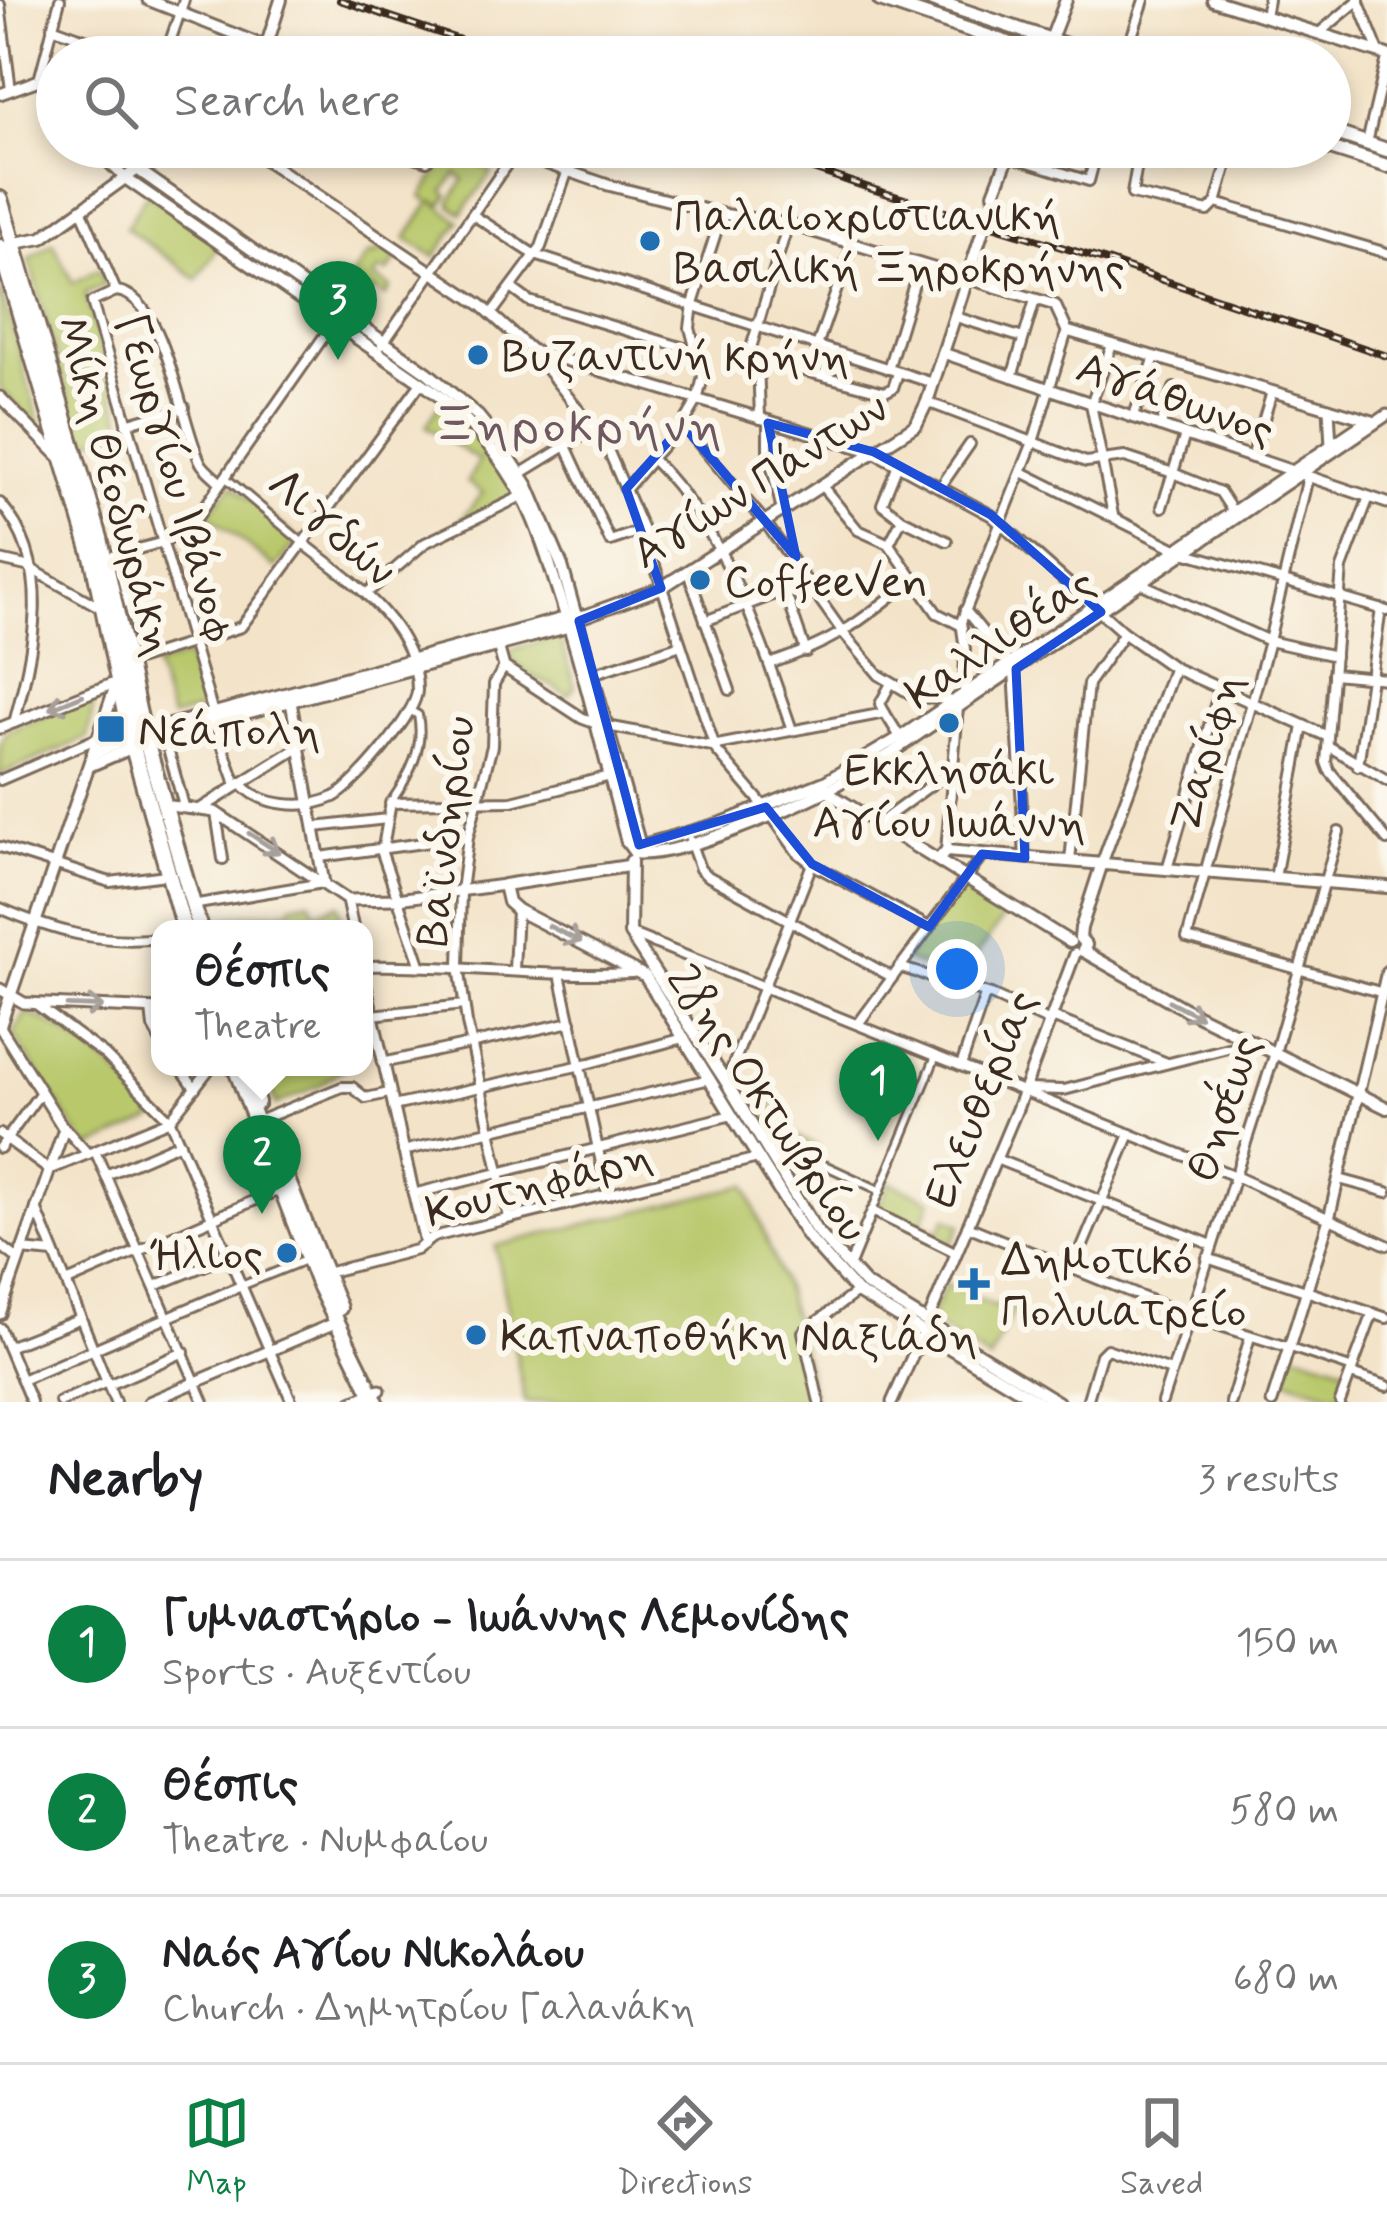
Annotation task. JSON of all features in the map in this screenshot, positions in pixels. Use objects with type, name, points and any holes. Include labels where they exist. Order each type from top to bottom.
[{"type":"highway","name":"Μίκη Θεοδωράκη","points":[[0,199],[4,245],[105,610],[117,682],[163,805],[197,920]]},
{"type":"highway","name":"Μίκη Θεοδωράκη","points":[[4,245],[111,556],[135,660],[138,739],[181,920]]},
{"type":"highway","points":[[238,1076],[335,1323],[378,1397]]},
{"type":"highway","points":[[248,1076],[324,1274],[378,1397]]},
{"type":"main road","points":[[270,36],[281,0]]},
{"type":"main road","points":[[880,0],[987,36]]},
{"type":"main road","points":[[932,0],[1039,36]]},
{"type":"main road","points":[[1052,36],[1066,0]]},
{"type":"main road","points":[[1213,0],[1328,36]]},
{"type":"main road","points":[[1351,44],[1384,55]]},
{"type":"main road","points":[[1351,138],[1387,150]]},
{"type":"main road","points":[[1351,155],[1387,166]]},
{"type":"main road","points":[[994,194],[1005,168]]},
{"type":"main road","points":[[4,245],[42,238],[137,169],[337,318]]},
{"type":"main road","points":[[125,178],[380,348],[462,416],[517,476]]},
{"type":"main road","name":"Αγίων Πάντων","points":[[138,739],[575,620],[688,572],[916,425],[983,230]]},
{"type":"main road","points":[[380,348],[428,373],[478,416],[517,476],[575,620],[592,674],[628,845],[638,850]]},
{"type":"main road","points":[[852,446],[854,464]]},
{"type":"main road","points":[[575,620],[638,850],[628,866],[630,934]]},
{"type":"main road","name":"Αγίων Πάντων","points":[[138,739],[291,702],[398,669]]},
{"type":"main road","points":[[1,1021],[38,924],[117,682]]},
{"type":"main road","points":[[93,759],[138,739]]},
{"type":"main road","points":[[825,787],[879,823],[942,855],[965,877],[1156,994],[1387,1108]]},
{"type":"main road","name":"Καλλιθέας","points":[[638,850],[649,854],[825,787]]},
{"type":"main road","points":[[942,855],[1387,887]]},
{"type":"main road","name":"Ελευθερίας","points":[[1077,946],[1102,863]]},
{"type":"main road","points":[[517,910],[508,902],[504,885],[628,866]]},
{"type":"main road","name":"28ης Οκτωβρίου","points":[[517,910],[641,972],[717,1078],[733,1114],[816,1230],[849,1267],[925,1327],[1039,1402]]},
{"type":"main road","name":"28ης Οκτωβρίου","points":[[630,934],[807,1236],[857,1292],[1058,1402]]},
{"type":"street","points":[[50,36],[60,0]]},
{"type":"street","points":[[148,0],[182,6],[237,36]]},
{"type":"street","points":[[1131,36],[1144,0]]},
{"type":"street","points":[[1264,16],[1268,0]]},
{"type":"street","points":[[1319,33],[1359,0],[1384,55],[1367,143]]},
{"type":"street","points":[[0,5],[5,92],[36,81]]},
{"type":"street","points":[[172,36],[182,6]]},
{"type":"street","points":[[52,27],[77,36]]},
{"type":"street","points":[[115,168],[125,178]]},
{"type":"street","points":[[277,168],[492,314],[531,350],[595,428],[626,489],[720,757],[797,852],[929,927]]},
{"type":"street","points":[[380,348],[504,168]]},
{"type":"street","points":[[554,168],[722,214],[788,224],[1054,305],[1067,332],[1033,442],[960,625],[965,650],[942,855]]},
{"type":"street","points":[[1054,168],[1089,181],[1092,168]]},
{"type":"street","points":[[1136,168],[1132,194],[1208,211],[1216,203],[1226,168]]},
{"type":"street","points":[[492,314],[536,255],[568,173]]},
{"type":"street","points":[[1216,203],[1387,253]]},
{"type":"street","name":"Γεωργίου Ιβάνοφ","points":[[81,209],[116,292],[92,302],[160,543],[238,783]]},
{"type":"street","points":[[473,214],[536,255],[933,383]]},
{"type":"street","points":[[626,489],[683,425],[697,400],[703,375],[690,326],[722,214]]},
{"type":"street","points":[[782,512],[767,448],[758,358],[752,348],[788,224]]},
{"type":"street","points":[[817,346],[853,243]]},
{"type":"street","points":[[758,358],[885,392],[893,388],[893,371],[920,264]]},
{"type":"street","points":[[511,288],[529,301],[694,351]]},
{"type":"street","points":[[116,292],[127,292],[140,301],[184,407],[202,465],[223,480]]},
{"type":"street","points":[[1012,377],[1035,300]]},
{"type":"street","points":[[956,317],[1023,338]]},
{"type":"street","points":[[111,556],[160,543],[189,529],[337,318]]},
{"type":"street","points":[[1067,332],[1372,421],[1387,416]]},
{"type":"street","points":[[1112,345],[1091,404],[1113,515]]},
{"type":"street","points":[[531,350],[874,452],[898,464],[991,514],[1124,633],[1174,668],[1303,726],[1358,766],[1387,780]]},
{"type":"street","points":[[824,375],[832,351]]},
{"type":"street","name":"Αγάθωνος","points":[[943,353],[1387,503]]},
{"type":"street","points":[[1133,418],[1155,357]]},
{"type":"street","points":[[135,660],[241,627],[421,382]]},
{"type":"street","points":[[1160,427],[1174,388]]},
{"type":"street","points":[[1252,458],[1272,392]]},
{"type":"street","points":[[0,398],[83,479]]},
{"type":"street","points":[[927,402],[1086,462],[1125,458],[1173,473],[1220,492],[1233,512]]},
{"type":"street","points":[[126,424],[184,407]]},
{"type":"street","points":[[1329,408],[1331,446]]},
{"type":"street","name":"Καλλιθέας","points":[[1097,609],[1142,584],[1233,512],[1301,475],[1331,446],[1372,421]]},
{"type":"street","name":"Καλλιθέας","points":[[825,787],[1301,475],[1372,421]]},
{"type":"street","points":[[683,425],[765,522],[844,634],[890,685],[922,698],[959,701]]},
{"type":"street","points":[[517,476],[595,428]]},
{"type":"street","points":[[1162,507],[1185,435]]},
{"type":"street","points":[[941,486],[970,444]]},
{"type":"street","points":[[566,446],[610,542],[643,530]]},
{"type":"street","points":[[652,459],[671,479],[748,604],[792,730]]},
{"type":"street","points":[[898,464],[882,504],[947,541]]},
{"type":"street","points":[[1022,472],[1183,551],[1384,610],[1368,679],[1358,766]]},
{"type":"street","name":"Ζαρίφη","points":[[1298,969],[1187,938],[1269,641],[1301,475]]},
{"type":"street","name":"Λιγδών","points":[[223,480],[367,593],[388,617],[416,665]]},
{"type":"street","points":[[822,486],[860,532],[889,544],[937,613],[960,625]]},
{"type":"street","points":[[367,593],[424,543],[526,494]]},
{"type":"street","points":[[1369,497],[1343,566],[1326,762],[1387,840]]},
{"type":"street","points":[[0,503],[20,530],[34,570],[29,655],[14,723]]},
{"type":"street","points":[[889,544],[902,519]]},
{"type":"street","points":[[0,560],[34,570],[105,610]]},
{"type":"street","points":[[688,572],[730,690]]},
{"type":"street","points":[[769,664],[844,634],[912,580]]},
{"type":"street","points":[[705,621],[807,582]]},
{"type":"street","points":[[1142,584],[1269,641],[1335,656]]},
{"type":"street","points":[[785,590],[806,652]]},
{"type":"street","points":[[965,610],[1012,667],[1025,858]]},
{"type":"street","points":[[1070,861],[1088,684],[1124,633]]},
{"type":"street","points":[[497,642],[504,667],[601,724],[715,746],[885,713]]},
{"type":"street","points":[[592,674],[681,645]]},
{"type":"street","points":[[238,783],[255,797],[311,804],[340,794],[411,711],[418,693],[416,665]]},
{"type":"street","name":"Βαϊνδηρίου","points":[[504,667],[494,684],[492,746],[468,837],[458,966],[509,1218]]},
{"type":"street","name":"Ελευθερίας","points":[[1102,863],[1174,668]]},
{"type":"street","points":[[1333,674],[1387,679]]},
{"type":"street","points":[[0,728],[117,682]]},
{"type":"street","points":[[890,685],[880,704],[900,737]]},
{"type":"street","points":[[1167,869],[1220,688]]},
{"type":"street","name":"Καλλιθέας","points":[[825,787],[959,701]]},
{"type":"street","points":[[291,702],[325,883]]},
{"type":"street","points":[[411,711],[420,725],[416,755],[408,778],[390,802],[382,849],[420,964]]},
{"type":"street","points":[[1275,878],[1303,726]]},
{"type":"street","points":[[164,735],[184,806]]},
{"type":"street","points":[[0,780],[100,737]]},
{"type":"street","points":[[202,808],[301,746]]},
{"type":"street","points":[[1326,762],[1358,766]]},
{"type":"street","points":[[879,823],[952,770]]},
{"type":"street","points":[[390,802],[476,800],[486,805],[610,776]]},
{"type":"street","points":[[163,805],[215,812],[325,883],[346,900],[351,920]]},
{"type":"street","points":[[215,812],[223,859]]},
{"type":"street","points":[[315,827],[387,819]]},
{"type":"street","name":"Θησέως","points":[[1162,1402],[1275,1053],[1339,832]]},
{"type":"street","points":[[320,857],[468,837]]},
{"type":"street","points":[[689,838],[703,873],[892,976]]},
{"type":"street","points":[[0,847],[110,882],[167,874]]},
{"type":"street","points":[[858,1024],[982,855]]},
{"type":"street","points":[[403,1150],[730,1072],[812,864]]},
{"type":"street","points":[[192,904],[325,883]]},
{"type":"street","points":[[346,900],[397,899],[504,885]]},
{"type":"street","points":[[0,908],[38,924],[106,940],[151,938]]},
{"type":"street","points":[[514,970],[517,910]]},
{"type":"street","points":[[630,934],[1235,1176],[1387,1245]]},
{"type":"street","name":"Ελευθερίας","points":[[892,1402],[1024,1090],[1077,946]]},
{"type":"street","points":[[373,966],[420,964],[560,974],[641,972]]},
{"type":"street","points":[[899,967],[1011,1002],[1167,1063]]},
{"type":"street","points":[[1298,969],[1384,993]]},
{"type":"street","points":[[1272,1402],[1329,1219],[1387,971]]},
{"type":"street","points":[[560,974],[608,1195]]},
{"type":"street","points":[[0,989],[12,998],[36,1004],[151,1009]]},
{"type":"street","points":[[961,1066],[986,995]]},
{"type":"street","points":[[36,1004],[105,1055],[170,1120],[292,1402]]},
{"type":"street","points":[[373,1015],[464,1005]]},
{"type":"street","points":[[373,1020],[425,1243]]},
{"type":"street","points":[[1,1021],[64,1127],[92,1152],[106,1175],[204,1402]]},
{"type":"street","points":[[382,1063],[571,1022]]},
{"type":"street","points":[[391,1106],[684,1038]]},
{"type":"street","points":[[1024,1090],[1064,1090],[1251,1042]]},
{"type":"street","points":[[849,1267],[936,1056]]},
{"type":"street","points":[[186,1076],[195,1088]]},
{"type":"street","points":[[49,1170],[170,1120],[204,1076]]},
{"type":"street","points":[[263,1119],[342,1087],[370,1099],[389,1093]]},
{"type":"street","points":[[41,1090],[2,1140],[49,1170]]},
{"type":"street","points":[[1064,1090],[1064,1108]]},
{"type":"street","points":[[413,1194],[733,1114]]},
{"type":"street","points":[[0,1314],[64,1127]]},
{"type":"street","points":[[1073,1269],[1130,1134]]},
{"type":"street","points":[[106,1175],[180,1143]]},
{"type":"street","name":"Κουτηφάρη","points":[[324,1274],[416,1250],[433,1237],[764,1157]]},
{"type":"street","points":[[996,1159],[1212,1245]]},
{"type":"street","points":[[820,1162],[881,1191]]},
{"type":"street","points":[[1339,1179],[1387,1192]]},
{"type":"street","points":[[67,1282],[280,1189]]},
{"type":"street","points":[[35,1206],[115,1402]]},
{"type":"street","points":[[872,1211],[955,1252]]},
{"type":"street","points":[[967,1226],[1189,1316],[1387,1386]]},
{"type":"street","points":[[1,1248],[20,1254],[54,1253]]},
{"type":"street","points":[[155,1286],[228,1256]]},
{"type":"street","points":[[1207,1258],[1387,1318]]},
{"type":"street","points":[[22,1380],[308,1259]]},
{"type":"street","points":[[830,1402],[819,1399],[803,1332],[857,1292]]},
{"type":"street","points":[[1340,1402],[1372,1313]]},
{"type":"street","points":[[8,1347],[81,1318]]},
{"type":"street","points":[[149,1402],[335,1323]]},
{"type":"street","points":[[0,1328],[31,1402]]},
{"type":"street","points":[[1231,1402],[1250,1337]]},
{"type":"street","points":[[1087,1402],[1107,1349],[1172,1371]]},
{"type":"street","points":[[59,1402],[184,1352]]},
{"type":"street","points":[[352,1402],[378,1397]]},
{"type":"highlighted area","points":[[768,423],[874,452],[991,515],[1101,612],[1016,669],[1025,858],[982,854],[929,927],[812,864],[766,807],[639,845],[579,621],[661,588],[626,489],[683,425],[796,557]]},
{"type":"green space","points":[[439,168],[492,172],[462,213],[451,206],[464,180],[456,174],[444,191],[448,195],[442,205],[432,201],[460,221],[435,257],[406,238],[430,202],[422,197]]},
{"type":"green space","points":[[147,193],[220,244],[197,279],[126,228]]},
{"type":"green space","points":[[53,243],[73,283],[98,269],[105,285],[85,293],[125,431],[81,443],[29,259]]},
{"type":"green space","points":[[382,245],[398,257],[387,273],[380,269],[374,277],[391,288],[385,297],[375,290],[362,299],[347,300],[339,294],[369,253],[375,255]]},
{"type":"green space","points":[[0,286],[42,431],[0,388]]},
{"type":"green space","points":[[443,399],[462,416],[522,496],[462,525],[460,520],[483,493],[467,482],[479,461],[426,426]]},
{"type":"green space","points":[[232,485],[299,539],[275,568],[208,514]]},
{"type":"green space","points":[[560,636],[575,687],[568,695],[529,674],[509,655],[513,649]]},
{"type":"green space","points":[[187,656],[203,709],[171,718],[155,666]]},
{"type":"green space","points":[[96,694],[87,738],[0,775],[0,745],[6,732]]},
{"type":"green space","points":[[963,884],[1007,912],[960,979],[905,960]]},
{"type":"green space","points":[[310,900],[316,913],[339,904],[343,920],[213,918],[290,910],[292,904]]},
{"type":"green space","points":[[26,1013],[60,1029],[99,1057],[134,1090],[154,1119],[86,1146],[13,1034]]},
{"type":"green space","points":[[266,1076],[332,1076],[320,1085],[276,1105]]},
{"type":"green space","points":[[775,1096],[773,1124],[818,1147],[800,1161],[790,1155],[781,1163],[750,1111]]},
{"type":"green space","points":[[890,1182],[931,1200],[922,1223],[939,1231],[946,1218],[961,1225],[952,1243],[878,1209]]},
{"type":"green space","points":[[746,1185],[794,1319],[814,1402],[525,1402],[495,1246]]},
{"type":"green space","points":[[946,1284],[998,1308],[1004,1299],[1016,1305],[990,1361],[929,1321]]},
{"type":"green space","points":[[1293,1351],[1348,1368],[1340,1396],[1285,1379]]},
{"type":"tunnel","points":[[983,230],[987,203],[994,193]]},
{"type":"railway","points":[[340,0],[448,36]]},
{"type":"railway","points":[[810,168],[1387,356]]},
{"type":"place","name":"Παλαιοχριστιανική Βασιλική Ξηροκρήνης","points":[[650,241]]},
{"type":"place","name":"Βυζαντινή κρήνη","points":[[478,355]]},
{"type":"place","name":"Ναός Αγίου Νικολάου","points":[[338,360]]},
{"type":"place","name":"CoffeeVen","points":[[700,580]]},
{"type":"place","name":"Εκκλησάκι Αγίου Ιωάννη","points":[[949,723]]},
{"type":"place","name":"Νεάπολη","points":[[111,729]]},
{"type":"place","name":"Γυμναστήριο - Ιωάννης Λεμονίδης","points":[[878,1141]]},
{"type":"place","name":"Θέσπις","points":[[262,1214]]},
{"type":"place","name":"Ήλιος","points":[[287,1253]]},
{"type":"place","name":"Δημοτικό Πολυιατρείο","points":[[974,1284]]},
{"type":"place","name":"Καπναποθήκη Ναξιάδη","points":[[476,1335]]},
{"type":"district","name":"Ξηροκρήνη","points":[[579,424]]}]
